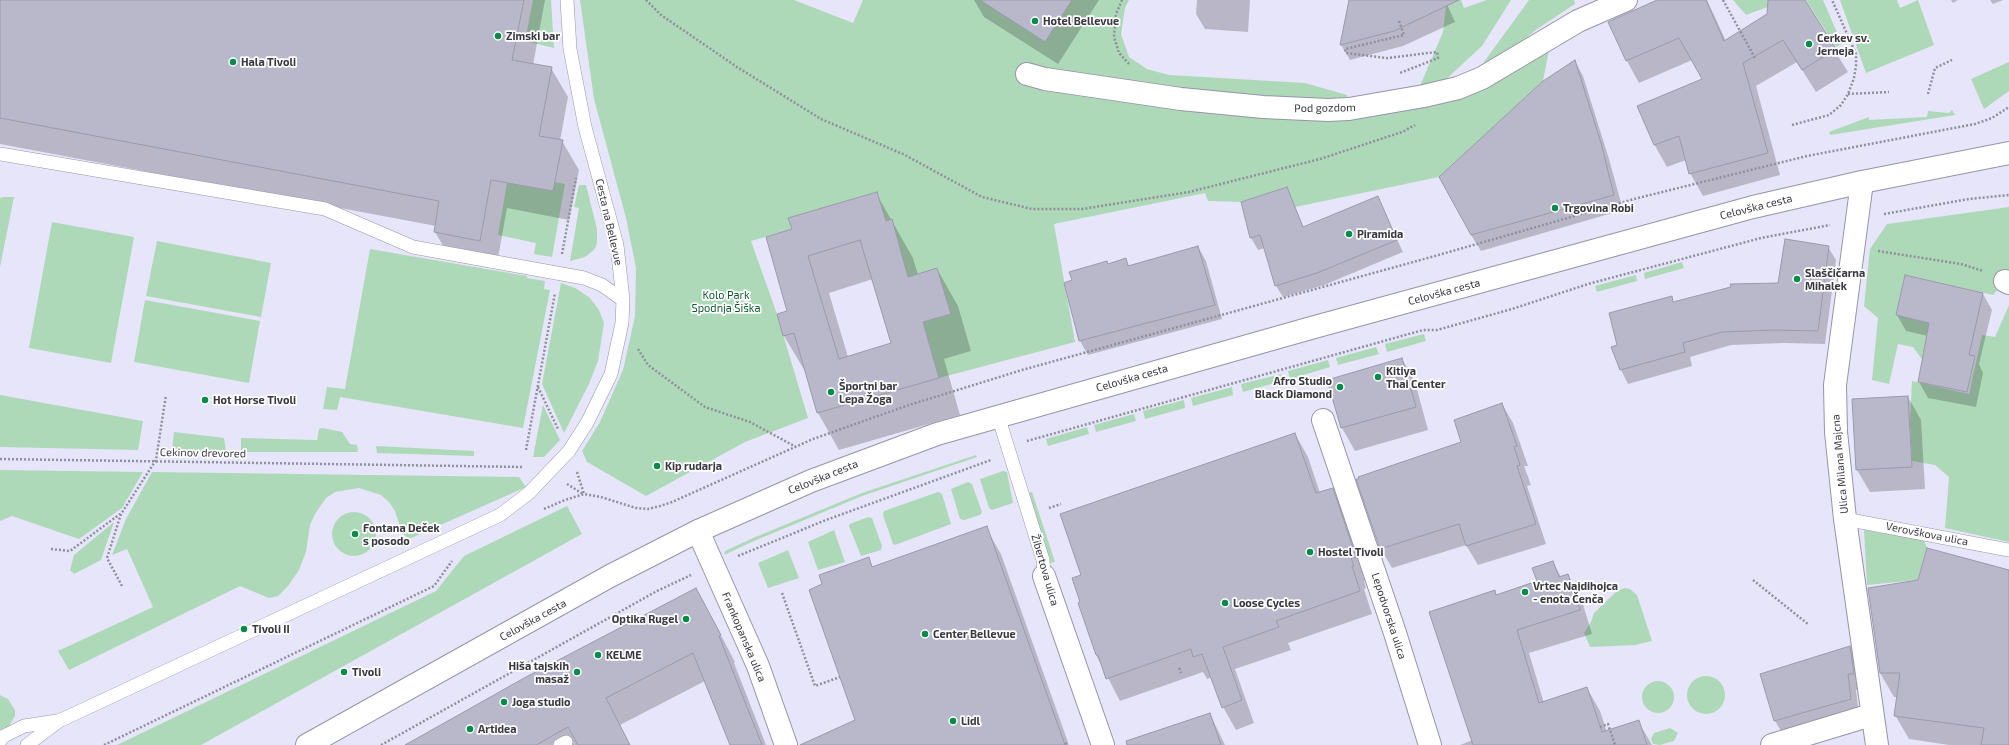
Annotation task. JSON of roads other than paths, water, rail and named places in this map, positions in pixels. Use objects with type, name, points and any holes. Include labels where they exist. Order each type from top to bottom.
[{"type":"street","name":"Pod gozdom","points":[[1026,74],[1045,79],[1181,99],[1263,107],[1328,110],[1349,109],[1424,96],[1458,88],[1482,78],[1578,21],[1626,0]]},
{"type":"street","name":"Celovška cesta","points":[[307,745],[617,573],[698,531],[830,473],[937,434],[1586,252],[1753,207],[1862,182],[2009,154]]},
{"type":"street","name":"Ulica Milana Majcna","points":[[1862,182],[1835,385],[1836,432],[1845,518],[1871,715],[1877,745]]},
{"type":"street","name":"Lepodvorska ulica","points":[[1323,420],[1395,632],[1430,745]]},
{"type":"street","name":"Frankopanska ulica","points":[[698,531],[758,666],[786,745]]},
{"type":"street","name":"Žibertova ulica","points":[[1044,576],[1103,745]]},
{"type":"street","points":[[1772,745],[1871,715]]},
{"type":"lane","name":"Cesta na Bellevue","points":[[59,721],[500,515],[529,493],[569,451],[587,423],[611,374],[622,323],[623,300],[617,245],[585,127],[570,49],[567,0]]},
{"type":"lane","points":[[0,154],[325,209],[413,247],[584,278],[602,285],[623,300]]},
{"type":"lane","name":"Žibertova ulica","points":[[998,416],[1043,560],[1044,576]]},
{"type":"lane","name":"Verovškova ulica","points":[[1845,518],[2009,550]]},
{"type":"lane","points":[[0,741],[4,736],[24,726],[59,721]]},
{"type":"lane","points":[[27,745],[59,721]]},
{"type":"place","name":"Hotel Bellevue","points":[[1035,21]]},
{"type":"place","name":"Zimski bar","points":[[498,36]]},
{"type":"place","name":"Cerkev sv. Jerneja","points":[[1809,44]]},
{"type":"place","name":"Hala Tivoli","points":[[233,62]]},
{"type":"place","name":"Trgovina Robi","points":[[1555,208]]},
{"type":"place","name":"Piramida","points":[[1349,234]]},
{"type":"place","name":"Slaščičarna Mihalek","points":[[1797,279]]},
{"type":"place","name":"Kitiya Thai Center","points":[[1378,377]]},
{"type":"place","name":"Afro Studio Black Diamond","points":[[1340,387]]},
{"type":"place","name":"Športni bar Lepa Žoga","points":[[831,392]]},
{"type":"place","name":"Hot Horse Tivoli","points":[[205,400]]},
{"type":"place","name":"Kip rudarja","points":[[657,466]]},
{"type":"place","name":"Fontana Deček s posodo","points":[[355,534]]},
{"type":"place","name":"Hostel Tivoli","points":[[1310,552]]},
{"type":"place","name":"Vrtec Najdihojca - enota Čenča","points":[[1525,592]]},
{"type":"place","name":"Loose Cycles","points":[[1225,603]]},
{"type":"place","name":"Optika Rugel","points":[[686,619]]},
{"type":"place","name":"Tivoli II","points":[[244,629]]},
{"type":"place","name":"Center Bellevue","points":[[925,634]]},
{"type":"place","name":"KELME","points":[[598,655]]},
{"type":"place","name":"Tivoli","points":[[344,672]]},
{"type":"place","name":"Hiša tajskih masaž","points":[[577,672]]},
{"type":"place","name":"Joga studio","points":[[504,702]]},
{"type":"place","name":"Lidl","points":[[953,721]]},
{"type":"place","name":"Artidea","points":[[470,729]]},
{"type":"park label","name":"Kolo Park Spodnja Šiška","points":[[726,301]]}]
